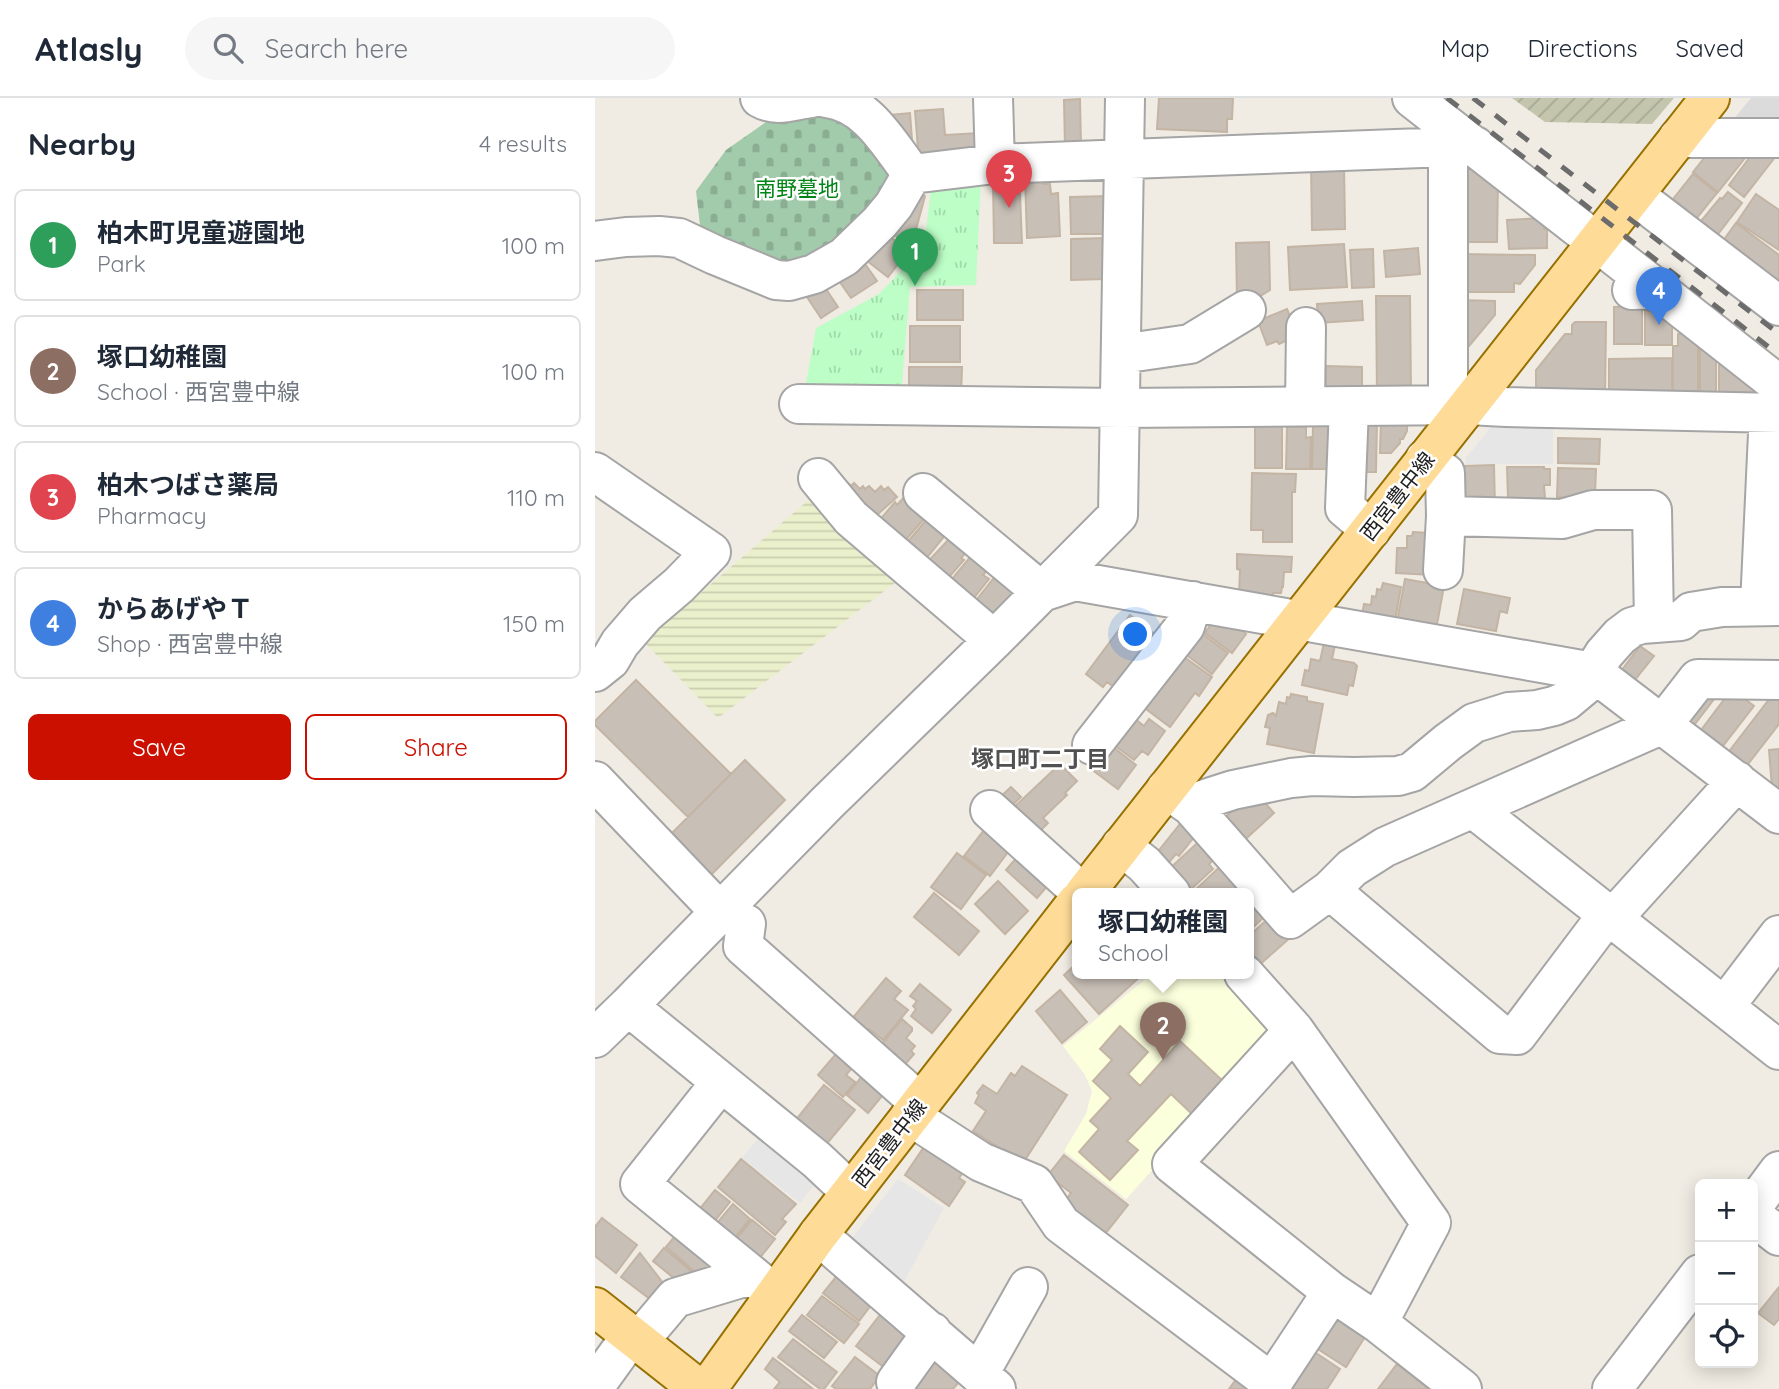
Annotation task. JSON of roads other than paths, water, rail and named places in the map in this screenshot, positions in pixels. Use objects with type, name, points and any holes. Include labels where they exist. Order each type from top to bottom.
[{"type":"main road","name":"西宮豊中線","points":[[1089,888],[1121,846],[1178,798],[1300,620],[1426,459],[1458,405],[1591,249],[1710,98]]},
{"type":"main road","name":"西宮豊中線","points":[[707,1389],[763,1284],[818,1234],[1072,908]]},
{"type":"main road","points":[[595,1307],[699,1389]]},
{"type":"street","points":[[760,98],[769,103],[787,103],[811,98]]},
{"type":"street","points":[[826,98],[838,99],[865,115],[880,129],[912,174]]},
{"type":"street","points":[[993,98],[995,164]]},
{"type":"street","points":[[595,1038],[628,1006],[733,918],[827,803],[1118,515],[1125,98]]},
{"type":"street","points":[[1178,798],[1205,799],[1233,790],[1291,778],[1398,776],[1412,772],[1474,723],[1493,716],[1537,710],[1566,701],[1584,687],[1604,654],[1632,627],[1681,621],[1691,611],[1770,606],[1776,403],[1657,289],[1628,290],[1591,249],[1461,146],[1412,98]]},
{"type":"street","points":[[1678,138],[1779,138]]},
{"type":"street","points":[[912,174],[995,164],[1461,146]]},
{"type":"street","points":[[1458,405],[1461,146]]},
{"type":"street","points":[[595,241],[626,237],[678,238],[776,280],[789,281],[828,268],[844,257],[894,205],[912,174]]},
{"type":"street","points":[[1634,195],[1779,306]]},
{"type":"street","points":[[1121,354],[1190,344],[1245,310]]},
{"type":"street","points":[[1304,406],[1306,327]]},
{"type":"street","points":[[799,404],[1120,408],[1458,405],[1520,408],[1776,403]]},
{"type":"street","points":[[1349,407],[1345,508],[1371,530]]},
{"type":"street","points":[[1426,459],[1445,473],[1443,570]]},
{"type":"street","points":[[595,672],[610,660],[620,643],[645,614],[679,586],[711,552],[596,474]]},
{"type":"street","points":[[818,478],[851,518],[994,640]]},
{"type":"street","points":[[923,493],[1042,592]]},
{"type":"street","points":[[1446,516],[1562,519],[1594,510],[1652,510],[1654,623]]},
{"type":"street","points":[[1042,592],[1075,581],[1593,672],[1779,814]]},
{"type":"street","points":[[1093,745],[1185,626],[1193,601]]},
{"type":"street","points":[[1178,798],[1290,919],[1330,890],[1352,868],[1385,847],[1663,724],[1697,679],[1779,680]]},
{"type":"street","points":[[595,781],[733,918],[743,946],[915,1109],[981,1162],[1034,1184],[1062,1224],[1272,1383],[1332,1292]]},
{"type":"street","points":[[1330,890],[1500,1034],[1517,1035],[1602,922],[1613,918],[1737,781]]},
{"type":"street","points":[[1474,808],[1779,1050]]},
{"type":"street","points":[[990,810],[1077,888]]},
{"type":"street","points":[[1121,846],[1144,864],[1166,888]]},
{"type":"street","points":[[1725,1006],[1779,935]]},
{"type":"street","points":[[1248,979],[1294,1030],[1431,1223],[1378,1323]]},
{"type":"street","points":[[628,1006],[826,1167],[851,1192]]},
{"type":"street","points":[[1294,1030],[1173,1164],[1332,1292],[1378,1323],[1462,1389]]},
{"type":"street","points":[[721,1082],[640,1184],[763,1284]]},
{"type":"street","points":[[1758,1199],[1779,1171]]},
{"type":"street","points":[[1758,1220],[1779,1236]]},
{"type":"street","points":[[818,1234],[987,1381],[1028,1287]]},
{"type":"street","points":[[1612,1389],[1695,1281]]},
{"type":"street","points":[[595,1386],[675,1298],[763,1284]]},
{"type":"street","points":[[896,1382],[932,1332]]},
{"type":"railway","points":[[1447,98],[1779,355]]},
{"type":"railway","points":[[1473,98],[1779,334]]},
{"type":"place","name":"柏木つばさ薬局","points":[[1009,208]]},
{"type":"place","name":"柏木町児童遊園地","points":[[915,286]]},
{"type":"place","name":"からあげやＴ","points":[[1659,325]]},
{"type":"place","name":"塚口幼稚園","points":[[1163,1060]]},
{"type":"district","name":"塚口町二丁目","points":[[1040,758]]},
{"type":"park label","name":"南野墓地","points":[[797,188]]}]
